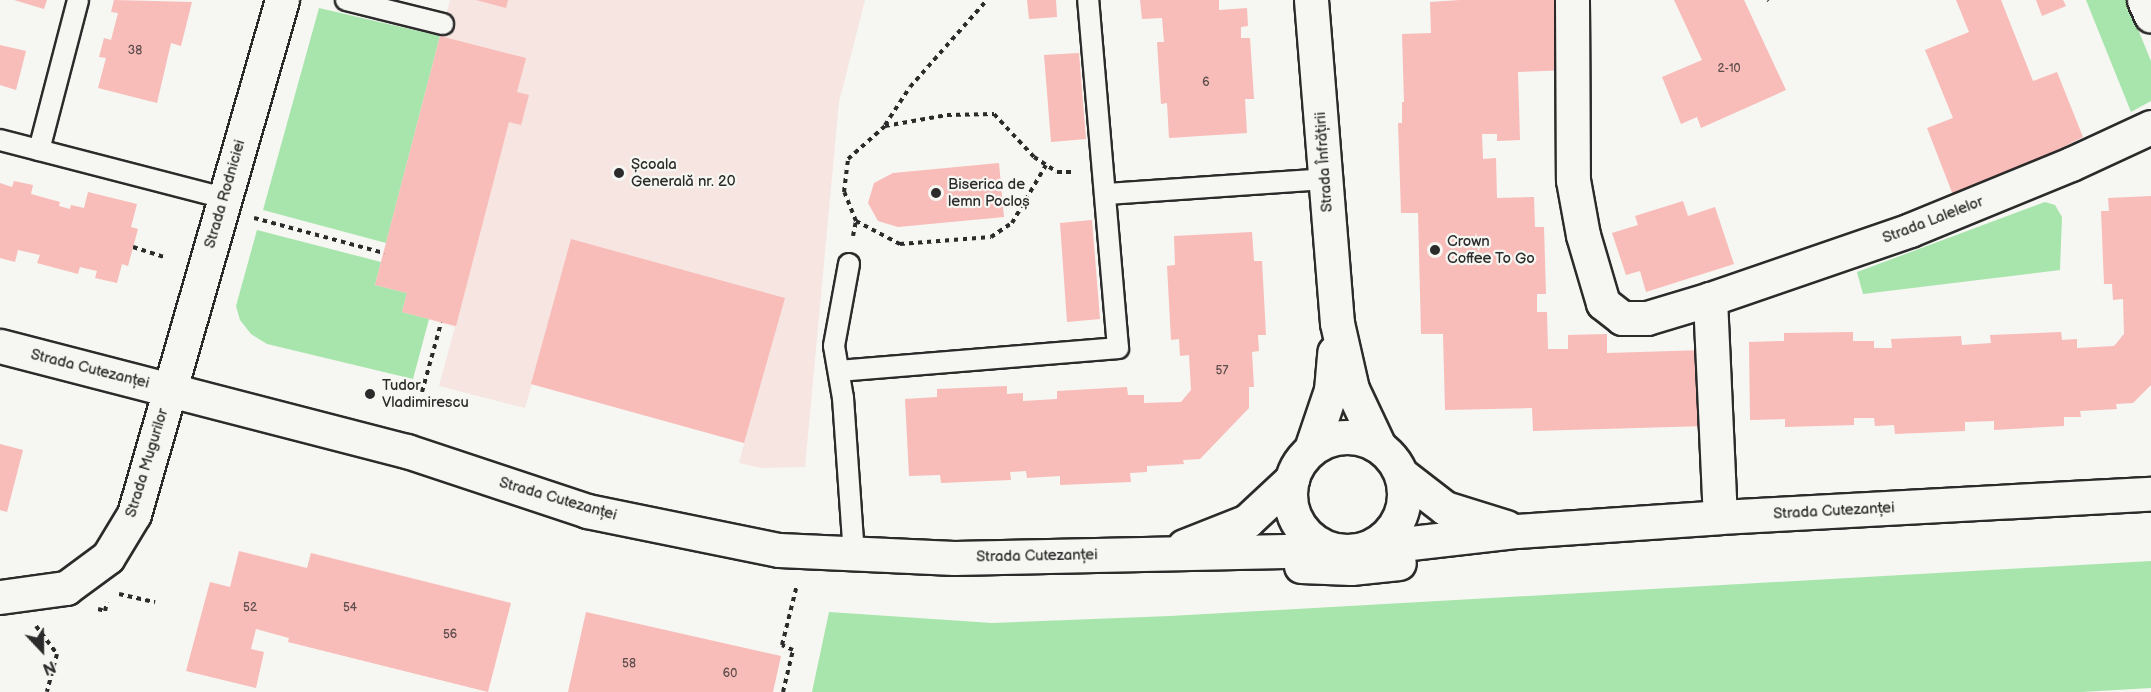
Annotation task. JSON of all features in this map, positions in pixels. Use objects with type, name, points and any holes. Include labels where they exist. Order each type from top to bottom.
[{"type":"street","name":"Strada Rodniciei","points":[[169,388],[235,207],[282,0]]},
{"type":"street","name":"Strada Înfrățirii","points":[[1311,0],[1337,323],[1352,389],[1379,446]]},
{"type":"street","name":"Strada Lalelelor","points":[[1572,0],[1573,180],[1583,235],[1603,303],[1622,318],[1647,318],[1710,299],[1910,230],[2072,164],[2151,127]]},
{"type":"street","points":[[2144,0],[2151,16]]},
{"type":"street","points":[[1166,553],[1217,565],[1351,567],[1595,547],[1720,517],[1710,299]]},
{"type":"street","name":"Strada Înfrățirii","points":[[1311,449],[1332,390],[1337,323]]},
{"type":"street","name":"Strada Cutezanței","points":[[0,346],[407,451],[587,511],[779,550],[954,558],[1332,550]]},
{"type":"street","name":"Strada Mugurilor","points":[[13,595],[66,588],[108,557],[134,514],[169,388]]},
{"type":"street","points":[[1345,437],[1363,439],[1379,446],[1392,458],[1401,474],[1405,491],[1403,510],[1395,526],[1383,539],[1367,548],[1350,552],[1332,550],[1315,542],[1302,530],[1293,515],[1289,497],[1292,479],[1299,463],[1311,449],[1327,440],[1345,437]]},
{"type":"street","name":"Strada Cutezanței","points":[[1401,474],[1445,508],[1516,531]]},
{"type":"street","name":"Strada Cutezanței","points":[[1166,553],[1247,521],[1292,479]]},
{"type":"street","name":"Strada Cutezanței","points":[[1367,548],[1516,531],[1720,517],[2151,494]]},
{"type":"lane","points":[[39,150],[78,0]]},
{"type":"lane","points":[[346,0],[443,24]]},
{"type":"lane","points":[[838,371],[1119,348],[1088,0]]},
{"type":"lane","points":[[0,140],[235,207]]},
{"type":"lane","points":[[1107,194],[1325,179]]},
{"type":"lane","points":[[849,264],[834,346],[854,555]]},
{"type":"path","points":[[849,264],[856,220],[844,192],[848,159],[885,126],[910,87],[987,0]]},
{"type":"path","points":[[885,126],[947,115],[994,114],[1034,157],[1057,172],[1104,171]]},
{"type":"path","points":[[856,220],[900,244],[991,237],[1012,223],[1046,165]]},
{"type":"path","points":[[235,207],[384,253]]},
{"type":"path","points":[[133,247],[164,256]]},
{"type":"path","points":[[422,392],[441,322]]},
{"type":"path","points":[[783,692],[793,650],[782,645],[798,583]]},
{"type":"path","points":[[110,592],[155,602]]},
{"type":"path","points":[[13,595],[57,654],[47,692]]},
{"type":"shaded area","name":"Școala Generală nr. 20","points":[[450,0],[865,0],[839,102],[805,467],[761,468],[739,463],[744,443],[532,384],[525,408],[439,386],[455,327],[402,312],[375,285]]},
{"type":"green space","points":[[2086,0],[2126,0],[2151,61],[2151,101],[2131,112]]},
{"type":"green space","points":[[319,8],[440,36],[386,243],[263,210]]},
{"type":"green space","points":[[2045,202],[2055,205],[2062,217],[2060,270],[1863,294],[1857,272]]},
{"type":"green space","points":[[257,230],[381,262],[375,285],[407,293],[402,312],[429,319],[413,379],[267,344],[251,334],[240,320],[236,306]]},
{"type":"green space","points":[[2151,561],[2151,688],[2082,692],[812,692],[829,612],[992,623],[1170,616]]},
{"type":"building","points":[[14,0],[47,0],[44,9]]},
{"type":"building","points":[[114,0],[192,2],[181,46],[171,43],[157,103],[98,88],[106,58],[99,57],[104,38],[111,40],[118,13],[111,12]]},
{"type":"building","points":[[476,0],[508,0],[506,8]]},
{"type":"building","points":[[1027,0],[1056,0],[1057,17],[1029,19]]},
{"type":"building","points":[[1140,0],[1219,0],[1219,10],[1247,8],[1248,26],[1241,27],[1241,38],[1250,38],[1254,99],[1245,99],[1247,133],[1169,138],[1167,103],[1161,104],[1157,42],[1164,42],[1162,18],[1142,19]]},
{"type":"building","points":[[1567,0],[1569,70],[1518,72],[1520,140],[1497,141],[1497,134],[1482,134],[1483,159],[1496,158],[1497,198],[1534,197],[1535,227],[1544,227],[1546,294],[1537,294],[1537,312],[1547,312],[1548,349],[1568,349],[1568,335],[1607,334],[1607,353],[1705,350],[1707,426],[1533,431],[1532,408],[1445,410],[1443,334],[1421,334],[1418,213],[1401,213],[1398,123],[1402,123],[1402,102],[1404,102],[1402,34],[1431,33],[1430,2]]},
{"type":"building","points":[[1674,0],[1744,0],[1786,90],[1701,128],[1697,117],[1681,124],[1662,77],[1702,60]]},
{"type":"building","points":[[1956,0],[2001,0],[2033,81],[2057,72],[2083,137],[2022,168],[1953,195],[1927,128],[1953,118],[1925,50],[1969,32]]},
{"type":"building","points":[[2036,0],[2063,0],[2066,6],[2042,16]]},
{"type":"building","points":[[440,36],[526,58],[517,92],[529,95],[521,125],[509,122],[456,326],[402,312],[407,293],[375,285]]},
{"type":"building","points":[[0,45],[26,51],[16,90],[0,85]]},
{"type":"building","points":[[1079,53],[1086,139],[1051,142],[1044,55]]},
{"type":"building","name":"Biserica de lemn Pocloș","points":[[999,163],[1004,217],[898,227],[878,221],[868,203],[874,183],[893,173]]},
{"type":"building","points":[[14,181],[33,185],[31,194],[60,202],[59,206],[70,209],[71,205],[84,208],[88,192],[137,204],[131,227],[138,229],[128,266],[122,264],[117,283],[95,278],[97,271],[80,267],[78,274],[37,263],[40,255],[18,250],[15,262],[0,258],[0,183],[12,187]]},
{"type":"building","points":[[2151,196],[2151,385],[2133,403],[2116,404],[2117,409],[2080,411],[2081,417],[2064,417],[2064,426],[1994,430],[1994,421],[1965,422],[1965,431],[1895,434],[1894,425],[1875,426],[1874,418],[1854,418],[1854,425],[1785,427],[1785,419],[1750,420],[1749,342],[1784,341],[1784,333],[1853,332],[1853,341],[1874,341],[1874,348],[1892,348],[1891,339],[1961,336],[1962,345],[1991,343],[1990,335],[2061,332],[2062,340],[2077,339],[2077,348],[2114,346],[2124,334],[2123,299],[2113,300],[2112,284],[2104,284],[2101,211],[2109,211],[2108,198]]},
{"type":"building","points":[[1683,201],[1688,216],[1715,207],[1734,264],[1646,292],[1640,271],[1626,275],[1612,233],[1638,225],[1635,216]]},
{"type":"building","points":[[1092,220],[1100,319],[1067,322],[1060,223]]},
{"type":"building","points":[[1252,232],[1254,261],[1262,261],[1266,335],[1258,335],[1259,351],[1252,352],[1254,387],[1249,387],[1249,408],[1200,459],[1183,460],[1184,464],[1147,466],[1147,472],[1130,473],[1131,482],[1060,485],[1060,476],[1027,478],[1026,471],[1010,472],[1011,480],[941,483],[940,475],[909,476],[905,399],[937,397],[937,389],[1007,386],[1007,394],[1023,393],[1023,401],[1057,399],[1057,391],[1127,387],[1128,395],[1144,395],[1144,403],[1181,402],[1191,390],[1189,355],[1180,356],[1179,339],[1171,340],[1167,266],[1175,265],[1174,236]]},
{"type":"building","points":[[571,239],[785,298],[744,443],[531,384]]},
{"type":"building","points":[[0,444],[23,450],[7,512],[0,510]]},
{"type":"building","points":[[239,551],[307,568],[311,553],[511,603],[488,692],[288,642],[289,638],[256,629],[251,649],[264,652],[256,688],[186,671],[210,582],[230,587]]},
{"type":"building","points":[[586,612],[781,656],[773,692],[568,692]]},
{"type":"place","name":"Școala Generală nr. 20","points":[[619,173]]},
{"type":"place","name":"Biserica de lemn Pocloș","points":[[936,193]]},
{"type":"place","name":"Crown Coffee To Go","points":[[1435,250]]},
{"type":"place","name":"Tudor Vladimirescu","points":[[370,394]]}]
